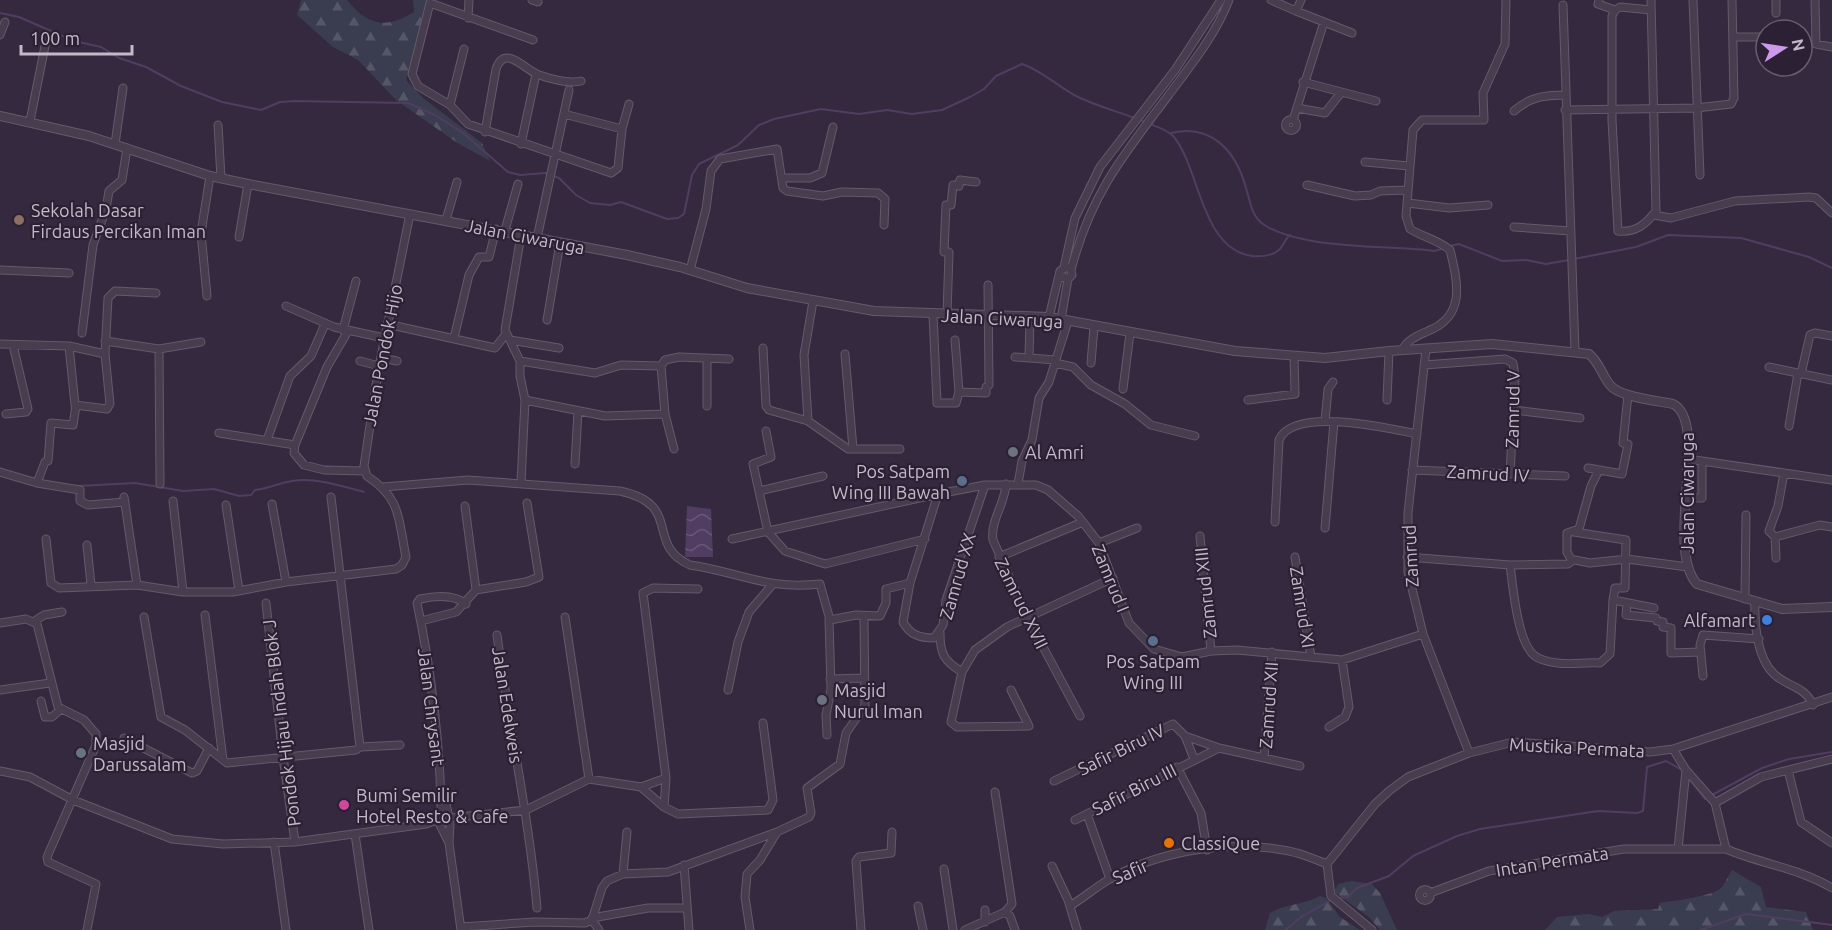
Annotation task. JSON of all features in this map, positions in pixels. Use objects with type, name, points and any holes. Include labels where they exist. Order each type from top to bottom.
[{"type":"street","points":[[468,18],[469,0]]},
{"type":"street","points":[[1067,269],[1075,218],[1100,167],[1175,70],[1221,0]]},
{"type":"street","points":[[1067,269],[1084,223],[1096,199],[1128,149],[1196,59],[1218,25],[1229,0]]},
{"type":"street","points":[[1271,0],[1352,33]]},
{"type":"street","points":[[1296,11],[1301,0]]},
{"type":"street","points":[[1402,350],[1409,340],[1444,325],[1454,310],[1456,293],[1450,250],[1441,242],[1424,238],[1410,229],[1406,216],[1413,130],[1416,123],[1422,120],[1484,120],[1483,93],[1505,44],[1508,13],[1506,0]]},
{"type":"street","points":[[1599,0],[1598,4],[1614,10]]},
{"type":"street","points":[[1651,10],[1620,7],[1614,10],[1612,16],[1612,109],[1618,231],[1639,229],[1656,212],[1652,0]]},
{"type":"street","points":[[1693,0],[1700,175]]},
{"type":"street","points":[[1565,110],[1696,108],[1731,104],[1734,98],[1732,0]]},
{"type":"street","points":[[1776,0],[1776,13]]},
{"type":"street","points":[[1815,0],[1816,44],[1832,47]]},
{"type":"street","points":[[533,40],[430,3],[412,74],[418,86],[450,105],[468,124],[521,144],[614,172],[618,168],[622,129],[630,104]]},
{"type":"street","points":[[1563,5],[1575,351]]},
{"type":"street","points":[[0,35],[5,22]]},
{"type":"street","points":[[1293,120],[1303,82],[1324,22]]},
{"type":"street","points":[[30,121],[47,36]]},
{"type":"street","points":[[1733,37],[1754,37]]},
{"type":"street","points":[[450,105],[464,50]]},
{"type":"street","points":[[485,132],[496,69],[500,60],[513,59],[526,65],[536,74],[570,83],[581,81]]},
{"type":"street","points":[[521,144],[536,74]]},
{"type":"street","points":[[1303,82],[1340,94],[1376,101]]},
{"type":"street","points":[[115,144],[123,88]]},
{"type":"street","points":[[537,238],[569,90]]},
{"type":"street","points":[[1297,108],[1325,112],[1340,94]]},
{"type":"street","points":[[1514,111],[1526,100],[1544,95],[1565,95]]},
{"type":"street","points":[[564,114],[622,129]]},
{"type":"street","name":"Jalan Ciwaruga","points":[[0,116],[30,121],[115,144],[210,176],[627,255],[690,270],[747,288],[874,311],[987,317],[1049,317],[1235,351],[1325,358],[1492,344],[1589,354],[1595,359],[1611,388],[1628,395],[1680,407],[1687,419],[1688,459],[1684,498],[1688,567],[1697,584],[1782,609],[1832,607]]},
{"type":"street","points":[[218,125],[221,178]]},
{"type":"street","points":[[782,178],[810,178],[822,173],[833,127]]},
{"type":"street","points":[[82,333],[96,232],[106,209],[109,191],[122,180],[127,148]]},
{"type":"street","points":[[690,270],[706,209],[713,164],[720,159],[775,148],[779,152],[783,188],[787,191],[823,196],[842,192],[878,193],[885,200],[884,225]]},
{"type":"street","points":[[1365,162],[1410,166]]},
{"type":"street","points":[[207,296],[201,233],[210,176]]},
{"type":"street","points":[[947,315],[949,252],[944,252],[946,205],[951,205],[953,185],[959,186],[960,180],[976,182]]},
{"type":"street","points":[[446,220],[457,182]]},
{"type":"street","points":[[239,237],[248,184]]},
{"type":"street","points":[[454,338],[469,275],[479,257],[489,257],[518,184]]},
{"type":"street","points":[[1306,185],[1355,196],[1371,195],[1380,191],[1407,190]]},
{"type":"street","points":[[1654,215],[1671,218],[1735,201],[1809,197],[1816,198],[1832,213]]},
{"type":"street","points":[[1408,203],[1449,208],[1488,205]]},
{"type":"street","name":"Jalan Pondok Hijo","points":[[365,471],[367,437],[384,338],[410,214]]},
{"type":"street","points":[[1514,227],[1570,231]]},
{"type":"street","points":[[521,235],[505,318],[508,337],[520,361],[520,376],[525,400],[521,483]]},
{"type":"street","points":[[547,320],[560,243]]},
{"type":"street","points":[[1018,484],[1022,461],[1032,440],[1039,398],[1056,362],[1065,321],[1065,277],[1060,271],[1067,269]]},
{"type":"street","points":[[0,270],[69,273]]},
{"type":"street","points":[[1049,317],[1065,277]]},
{"type":"street","points":[[46,539],[53,587],[136,585],[183,592],[239,591],[286,582],[396,568],[405,562],[406,557],[394,500],[383,487],[367,476],[365,471],[324,470],[304,465],[294,453],[295,445],[322,378],[345,331],[356,281]]},
{"type":"street","points":[[959,392],[986,393],[986,387],[989,385],[988,285]]},
{"type":"street","points":[[75,403],[103,409],[109,407],[105,341],[107,304],[110,293],[124,291],[156,293]]},
{"type":"street","points":[[808,421],[804,355],[813,301]]},
{"type":"street","points":[[286,306],[345,331],[384,338]]},
{"type":"street","points":[[933,315],[937,403],[956,403],[959,392],[956,340]]},
{"type":"street","points":[[1029,358],[1030,317]]},
{"type":"street","points":[[267,440],[290,376],[311,356],[326,324]]},
{"type":"street","points":[[387,324],[495,348],[508,337]]},
{"type":"street","points":[[1091,363],[1094,327]]},
{"type":"street","points":[[1123,389],[1130,333]]},
{"type":"street","points":[[1789,426],[1810,335],[1815,333],[1832,336]]},
{"type":"street","points":[[508,337],[559,348]]},
{"type":"street","points":[[105,341],[159,349],[201,342]]},
{"type":"street","points":[[0,344],[69,346],[105,354]]},
{"type":"street","points":[[6,414],[26,412],[28,409],[14,345]]},
{"type":"street","points":[[37,482],[45,462],[48,461],[51,423],[73,425],[75,403],[69,346]]},
{"type":"street","points":[[763,348],[766,406],[775,413],[808,421],[837,443],[853,449],[900,449]]},
{"type":"street","points":[[159,349],[160,484]]},
{"type":"street","name":"Zamrud","points":[[1426,349],[1412,470],[1407,557],[1412,597],[1423,634],[1469,753]]},
{"type":"street","points":[[1388,400],[1389,351]]},
{"type":"street","points":[[845,354],[853,449]]},
{"type":"street","points":[[1248,400],[1296,394],[1294,356]]},
{"type":"street","points":[[674,449],[665,414],[661,366],[665,360],[679,357],[729,359]]},
{"type":"street","points":[[1015,357],[1073,366],[1091,385],[1125,404],[1152,425],[1195,436]]},
{"type":"street","points":[[707,358],[707,406]]},
{"type":"street","name":"Zamrud V","points":[[1424,365],[1508,359],[1515,366],[1510,474]]},
{"type":"street","points":[[360,361],[397,361]]},
{"type":"street","points":[[520,361],[595,373],[604,373],[621,365],[661,366]]},
{"type":"street","points":[[1769,367],[1832,380]]},
{"type":"street","points":[[1325,421],[1328,389],[1333,382]]},
{"type":"street","points":[[1588,468],[1622,474],[1628,444],[1623,443],[1628,395]]},
{"type":"street","points":[[525,400],[605,416],[665,414]]},
{"type":"street","points":[[1514,410],[1580,418]]},
{"type":"street","points":[[574,464],[578,411]]},
{"type":"street","points":[[1275,522],[1281,434],[1293,426],[1325,421],[1417,434]]},
{"type":"street","points":[[1325,528],[1334,422]]},
{"type":"street","points":[[766,430],[771,457],[753,464],[768,532],[782,549],[822,565],[925,539]]},
{"type":"street","points":[[219,433],[295,445]]},
{"type":"street","points":[[1688,459],[1832,480]]},
{"type":"street","points":[[1684,498],[1702,498],[1702,462]]},
{"type":"street","name":"Zamrud IV","points":[[1412,470],[1564,476]]},
{"type":"street","points":[[1574,532],[1583,520],[1591,486],[1599,470]]},
{"type":"street","points":[[0,472],[80,490],[80,501],[88,505],[124,499],[136,585]]},
{"type":"street","points":[[1776,558],[1775,537],[1769,531],[1778,506],[1784,474]]},
{"type":"street","points":[[759,491],[823,476]]},
{"type":"street","points":[[383,487],[468,480],[620,491],[641,496],[657,509],[663,537],[681,561],[772,585],[820,584],[829,619],[830,679],[827,735]]},
{"type":"street","name":"Zamrud I","points":[[732,539],[938,494],[1006,484],[1043,486],[1083,522],[1099,543],[1129,623],[1149,646],[1168,654],[1182,657],[1211,651],[1272,651],[1342,660],[1423,634]]},
{"type":"street","name":"Zamrud XVII","points":[[1006,484],[1004,499],[992,529],[993,540],[1027,617],[1080,716]]},
{"type":"street","name":"Zamrud XX","points":[[938,494],[910,583],[903,622],[908,631],[922,638],[934,638],[940,633],[946,600],[985,486]]},
{"type":"street","points":[[331,497],[360,747]]},
{"type":"street","points":[[173,501],[183,592]]},
{"type":"street","points":[[476,590],[526,582],[539,577],[527,503]]},
{"type":"street","points":[[272,504],[286,582]]},
{"type":"street","points":[[226,505],[239,591]]},
{"type":"street","points":[[421,621],[456,612],[466,604],[476,590],[465,506]]},
{"type":"street","points":[[1744,599],[1746,515]]},
{"type":"street","points":[[999,557],[1083,522]]},
{"type":"street","points":[[1775,537],[1820,525],[1832,527]]},
{"type":"street","points":[[1099,543],[1137,528]]},
{"type":"street","points":[[1407,557],[1510,565],[1570,564],[1572,561],[1567,552],[1567,533],[1574,532],[1626,540],[1625,588],[1614,588],[1610,654],[1605,660],[1600,663],[1557,663],[1533,655],[1519,621],[1510,565]]},
{"type":"street","name":"Zamrud XIII","points":[[1200,536],[1211,651]]},
{"type":"street","points":[[87,545],[91,585]]},
{"type":"street","name":"Zamrud XI","points":[[1295,557],[1311,657]]},
{"type":"street","points":[[1575,560],[1590,563],[1597,560],[1624,559],[1688,567]]},
{"type":"street","points":[[1011,690],[1029,726],[954,725],[951,715],[962,672],[975,650],[1007,627],[1113,578]]},
{"type":"street","points":[[829,619],[856,615],[881,616],[886,603],[885,589],[910,583]]},
{"type":"street","points":[[728,690],[738,642],[748,612],[772,585]]},
{"type":"street","points":[[664,807],[666,778],[644,592],[653,588],[698,589]]},
{"type":"street","name":"Jalan Chrysant","points":[[461,928],[417,603],[420,599],[452,598],[466,604]]},
{"type":"street","points":[[1613,600],[1654,608]]},
{"type":"street","points":[[1755,602],[1759,639],[1772,673],[1800,687],[1813,705]]},
{"type":"street","name":"Pondok Hijau Indah Blok J","points":[[266,603],[295,842]]},
{"type":"street","points":[[1627,603],[1626,615],[1656,618],[1657,621],[1663,622],[1663,627],[1671,628],[1671,653],[1701,652]]},
{"type":"street","points":[[33,622],[44,615],[62,612]]},
{"type":"street","points":[[205,615],[223,760]]},
{"type":"street","points":[[144,617],[161,717],[185,730],[223,760],[232,764],[356,750],[360,747],[400,745]]},
{"type":"street","points":[[565,617],[590,779]]},
{"type":"street","points":[[592,919],[602,888],[607,881],[623,873],[669,872],[777,832],[809,817],[811,813],[807,788],[842,759],[846,733],[865,706],[864,617]]},
{"type":"street","points":[[0,623],[26,619],[39,628],[50,683],[61,709],[84,720],[97,738],[73,800],[46,859],[96,884],[87,930]]},
{"type":"street","points":[[940,633],[940,652],[962,672]]},
{"type":"street","name":"Jalan Edelweis","points":[[497,635],[514,757],[526,810],[537,908]]},
{"type":"street","points":[[1703,676],[1701,652],[1703,635],[1759,639]]},
{"type":"street","name":"Zamrud XII","points":[[1264,758],[1272,651]]},
{"type":"street","points":[[1329,727],[1345,717],[1349,707],[1342,660]]},
{"type":"street","points":[[830,679],[864,678]]},
{"type":"street","points":[[0,690],[50,683]]},
{"type":"street","name":"Mustika Permata","points":[[1327,864],[1375,804],[1389,791],[1407,777],[1469,753],[1513,742],[1650,752],[1673,749],[1746,723],[1813,705],[1832,697]]},
{"type":"street","points":[[41,701],[45,717],[52,717],[61,709]]},
{"type":"street","points":[[641,787],[664,807],[678,814],[768,810],[773,800],[763,723]]},
{"type":"street","name":"Safir Biru IV","points":[[1054,781],[1172,724],[1185,736],[1219,748],[1300,766]]},
{"type":"street","points":[[1185,736],[1194,759]]},
{"type":"street","points":[[124,738],[192,773],[197,771],[209,748]]},
{"type":"street","name":"Safir Biru III","points":[[1075,820],[1219,748]]},
{"type":"street","points":[[1673,749],[1686,770],[1715,803],[1726,849],[1756,862],[1808,874],[1832,888]]},
{"type":"street","points":[[1715,803],[1761,777],[1832,759]]},
{"type":"street","points":[[1177,767],[1201,813],[1206,850]]},
{"type":"street","points":[[1678,849],[1686,770]]},
{"type":"street","points":[[1788,770],[1801,822],[1832,843]]},
{"type":"street","points":[[0,771],[30,777],[73,800],[172,839],[223,844],[295,842],[526,810],[590,779],[641,787],[666,778]]},
{"type":"street","points":[[965,930],[1005,912],[1012,904],[995,792]]},
{"type":"street","points":[[1087,814],[1110,879]]},
{"type":"street","points":[[623,873],[627,832]]},
{"type":"street","points":[[750,930],[745,897],[747,874],[760,860],[777,832]]},
{"type":"street","points":[[861,930],[856,861],[859,857],[891,853],[892,832]]},
{"type":"street","points":[[355,834],[369,930]]},
{"type":"street","points":[[274,842],[286,930]]},
{"type":"street","name":"Safir","points":[[1070,906],[1110,879],[1159,859],[1206,850],[1269,849],[1299,854],[1327,864]]},
{"type":"street","name":"Intan Permata","points":[[1430,893],[1489,871],[1624,849],[1726,849]]},
{"type":"street","points":[[1327,864],[1331,896],[1372,930]]},
{"type":"street","points":[[684,865],[689,930]]},
{"type":"street","points":[[1052,866],[1070,906],[1077,930]]},
{"type":"street","points":[[944,869],[953,930]]},
{"type":"street","points":[[918,906],[923,930]]},
{"type":"street","points":[[461,928],[560,926],[585,923],[592,919],[648,908],[687,908]]},
{"type":"street","points":[[985,922],[986,910]]},
{"type":"street","points":[[1005,912],[1010,916],[1015,930]]},
{"type":"street","points":[[592,919],[599,930]]},
{"type":"green space","points":[[301,0],[347,0],[369,20],[385,23],[404,18],[414,12],[413,0],[427,0],[406,80],[423,98],[482,143],[490,161],[456,142],[396,100],[358,60],[333,47],[297,15]]},
{"type":"green space","points":[[1732,870],[1761,887],[1766,907],[1806,912],[1813,930],[1545,930],[1557,917],[1589,914],[1602,917],[1614,911],[1658,909],[1660,903],[1711,893],[1722,887]]},
{"type":"green space","points":[[1351,881],[1372,884],[1380,893],[1397,930],[1380,930],[1369,917],[1334,892],[1338,884]]},
{"type":"green space","points":[[1320,896],[1326,898],[1340,917],[1360,930],[1265,930],[1270,913]]},
{"type":"water","points":[[687,506],[711,509],[713,557],[685,557]]},
{"type":"waterway","points":[[0,13],[19,17],[74,41],[101,47],[119,58],[146,67],[181,86],[222,102],[261,110],[280,102],[295,101],[408,103],[435,115],[463,133],[508,172],[520,175],[546,173],[559,178],[576,195],[590,203],[610,205],[621,202],[667,219],[678,218],[684,214],[692,175],[699,164],[738,145],[759,125],[774,119],[821,109],[859,114],[887,110],[912,114],[942,110],[984,89],[996,76],[1022,64],[1078,97],[1145,122]]},
{"type":"waterway","points":[[1150,124],[1174,137],[1183,151],[1212,224],[1222,239],[1235,250],[1252,256],[1269,255],[1279,250],[1290,235]]},
{"type":"waterway","points":[[1171,133],[1198,132],[1220,143],[1236,162],[1256,217],[1263,224],[1279,232],[1299,238],[1345,245],[1434,251],[1445,248]]},
{"type":"waterway","points":[[1574,259],[1636,247],[1668,235],[1741,238],[1809,257],[1832,268]]},
{"type":"waterway","points":[[1450,246],[1459,244],[1502,261],[1526,260],[1546,264],[1569,260]]},
{"type":"waterway","points":[[78,486],[135,483],[183,491],[214,489],[239,496],[251,495],[255,490],[287,482],[310,480],[364,492]]},
{"type":"waterway","points":[[1712,795],[1762,768],[1789,759],[1832,752]]},
{"type":"waterway","points":[[1338,898],[1348,897],[1357,888],[1389,876],[1413,856],[1457,836],[1480,829],[1598,811],[1637,813],[1643,811],[1647,767],[1666,761],[1682,770]]},
{"type":"waterway","points":[[1688,777],[1705,799],[1707,798]]},
{"type":"waterway","points":[[1286,930],[1301,917],[1333,899]]},
{"type":"waterway","points":[[1701,930],[1746,914],[1832,925]]},
{"type":"place","name":"Sekolah Dasar Firdaus Percikan Iman","points":[[19,220]]},
{"type":"place","name":"Al Amri","points":[[1013,452]]},
{"type":"place","name":"Pos Satpam Wing III Bawah","points":[[962,481]]},
{"type":"place","name":"Alfamart","points":[[1767,620]]},
{"type":"place","name":"Pos Satpam Wing III","points":[[1153,641]]},
{"type":"place","name":"Masjid Nurul Iman","points":[[822,700]]},
{"type":"place","name":"Masjid Darussalam","points":[[81,753]]},
{"type":"place","name":"Bumi Semilir Hotel Resto & Cafe","points":[[344,805]]},
{"type":"place","name":"ClassiQue","points":[[1169,843]]}]
